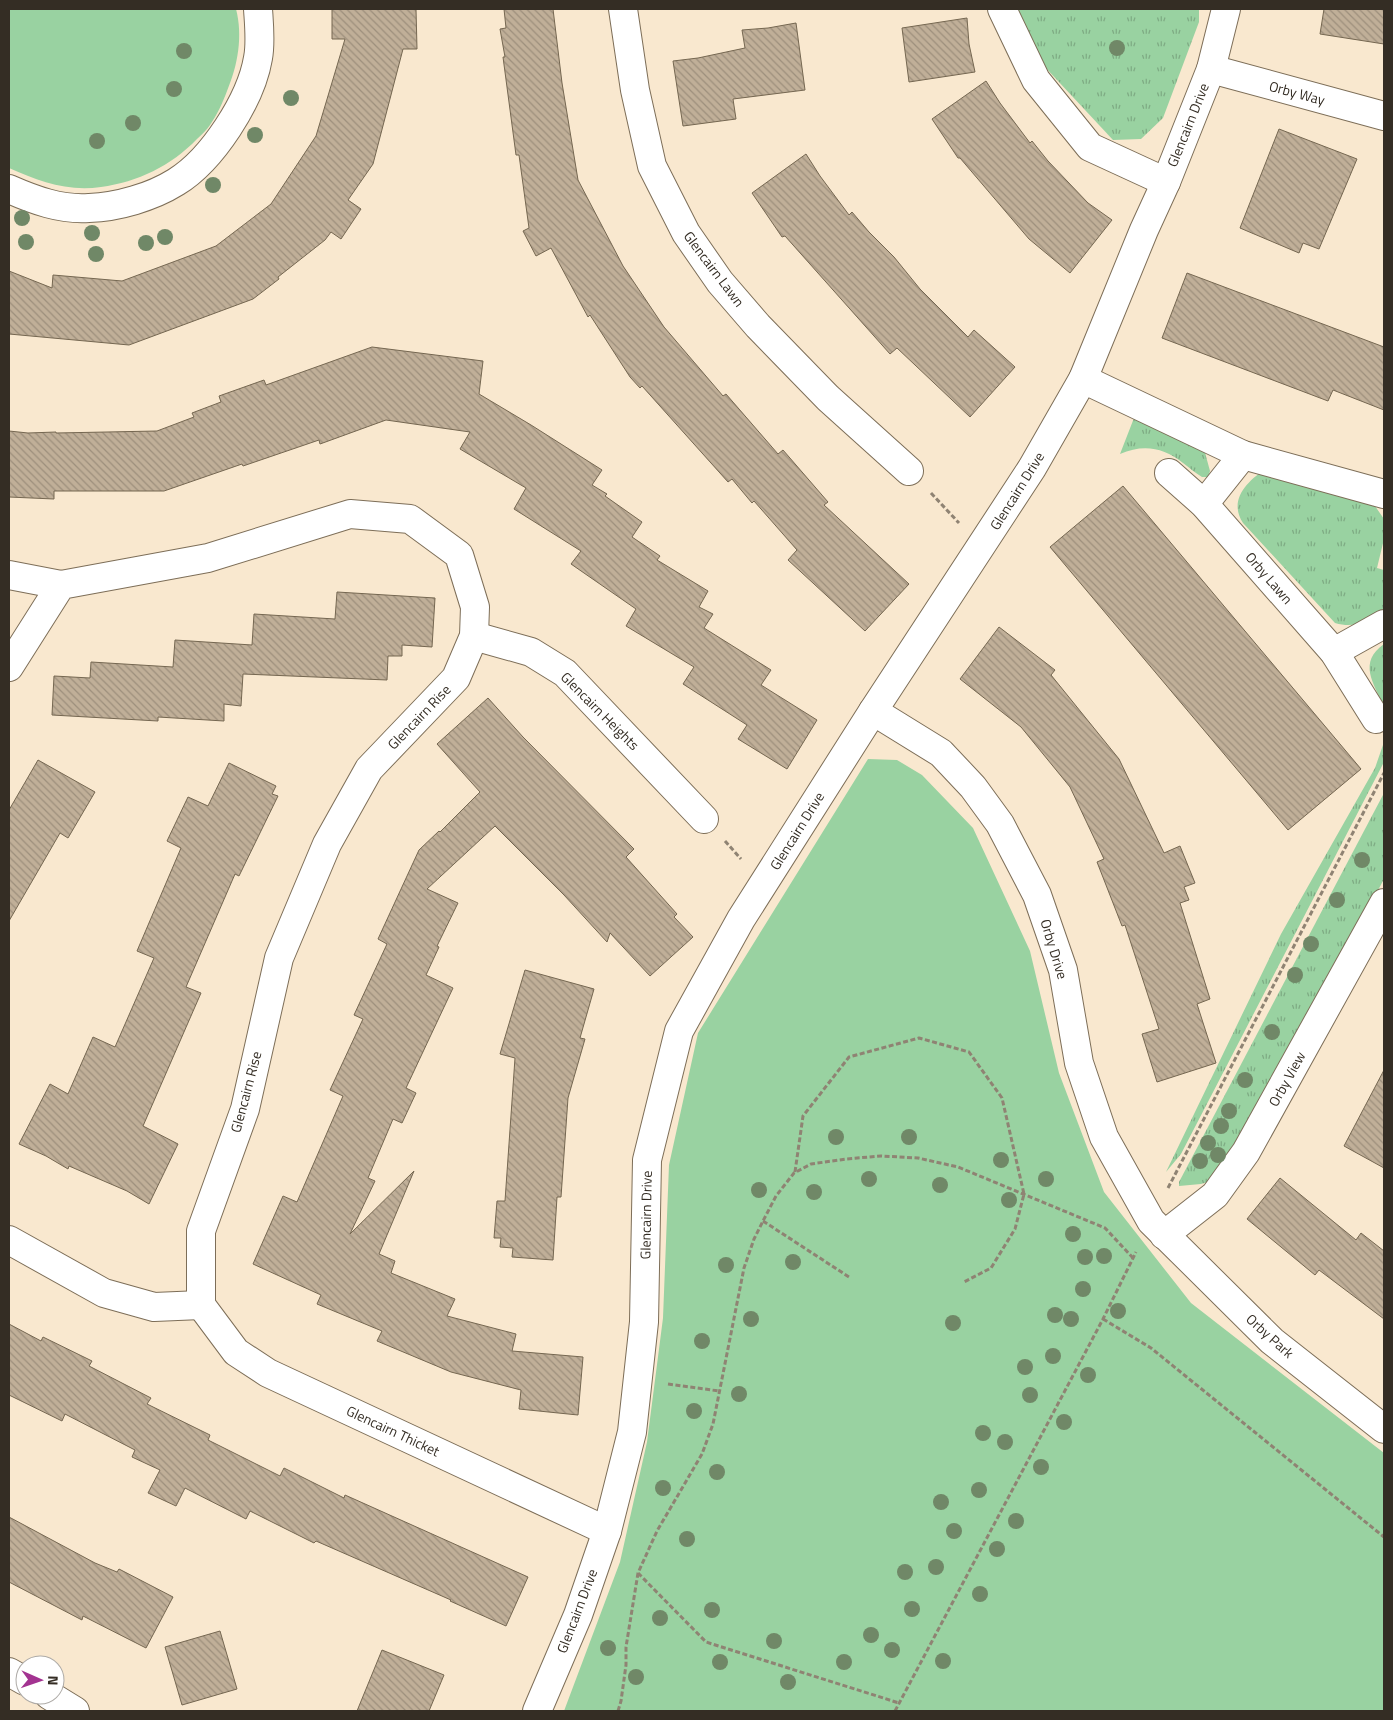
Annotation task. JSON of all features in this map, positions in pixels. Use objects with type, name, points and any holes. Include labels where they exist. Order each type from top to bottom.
[{"type":"street","points":[[9,189],[59,206],[89,208],[119,204],[177,182],[219,141],[240,108],[251,84],[259,57],[258,9]]},
{"type":"street","name":"Glencairn Lawn","points":[[623,9],[634,90],[652,166],[686,233],[720,282],[758,326],[828,398],[909,471]]},
{"type":"street","points":[[1002,9],[1036,80],[1090,147],[1166,182]]},
{"type":"street","name":"Glencairn Drive","points":[[537,1711],[578,1615],[607,1531],[632,1432],[644,1322],[648,1160],[679,1030],[741,919],[873,711],[982,547],[1032,468],[1083,379],[1144,230],[1166,182],[1211,69],[1226,9]]},
{"type":"street","name":"Orby Way","points":[[1211,69],[1384,116]]},
{"type":"street","points":[[1083,379],[1243,455],[1384,494]]},
{"type":"street","points":[[1204,504],[1243,455]]},
{"type":"street","name":"Orby Lawn","points":[[1169,473],[1204,504],[1334,652],[1376,719]]},
{"type":"street","name":"Glencairn Rise","points":[[61,585],[208,558],[350,514],[410,519],[459,556],[475,607],[474,636],[456,678],[369,769],[327,844],[279,958],[244,1109],[202,1231],[201,1305]]},
{"type":"street","points":[[9,575],[61,585],[9,667]]},
{"type":"street","points":[[1334,652],[1384,624]]},
{"type":"street","name":"Glencairn Heights","points":[[474,636],[531,652],[565,673],[704,818]]},
{"type":"street","name":"Orby Drive","points":[[873,711],[941,753],[973,787],[1000,824],[1037,895],[1063,970],[1079,1062],[1104,1137],[1151,1221],[1164,1235]]},
{"type":"street","name":"Orby View","points":[[1164,1235],[1215,1195],[1246,1152],[1384,903]]},
{"type":"street","name":"Orby Park","points":[[1164,1235],[1272,1341],[1384,1429]]},
{"type":"street","points":[[9,1240],[104,1293],[154,1307],[201,1305]]},
{"type":"street","name":"Glencairn Thicket","points":[[201,1305],[236,1352],[268,1373],[607,1531]]},
{"type":"street","points":[[65,1704],[76,1711]]},
{"type":"path","points":[[909,471],[982,547]]},
{"type":"path","points":[[704,818],[764,883]]},
{"type":"path","points":[[794,1173],[803,1116],[849,1057],[920,1038],[969,1052],[1002,1098],[1024,1194],[1014,1229],[991,1268],[964,1282]]},
{"type":"path","points":[[618,1711],[621,1701],[626,1665],[626,1647],[638,1573],[657,1531],[702,1454],[713,1424],[744,1268],[754,1240],[776,1196],[794,1173],[811,1164],[881,1156],[918,1158],[958,1167],[1105,1228],[1133,1258]]},
{"type":"path","points":[[763,1221],[849,1277]]},
{"type":"path","points":[[1103,1319],[1151,1348],[1384,1537]]},
{"type":"path","points":[[638,1380],[719,1391]]},
{"type":"path","points":[[638,1573],[706,1642],[899,1703]]},
{"type":"green space","points":[[9,9],[236,9],[239,30],[237,61],[222,104],[215,117],[209,127],[187,149],[165,165],[141,177],[101,187],[65,187],[9,168]]},
{"type":"green space","points":[[1017,9],[1199,9],[1199,22],[1163,118],[1141,139],[1113,140],[1044,66]]},
{"type":"green space","points":[[1134,418],[1204,449],[1210,471],[1208,477],[1202,477],[1168,453],[1160,450],[1145,448],[1120,454]]},
{"type":"green space","points":[[1267,468],[1375,506],[1384,519],[1384,539],[1377,568],[1384,570],[1384,609],[1361,623],[1342,625],[1335,623],[1243,523],[1238,507],[1242,492],[1253,479]]},
{"type":"green space","points":[[1384,644],[1384,706],[1372,681],[1370,665],[1371,658]]},
{"type":"green space","points":[[1384,742],[1384,762],[1181,1154],[1166,1172],[1281,934],[1375,768]]},
{"type":"green space","points":[[868,759],[897,760],[922,775],[973,828],[1030,951],[1059,1073],[1104,1192],[1191,1303],[1384,1453],[1384,1711],[564,1711],[620,1562],[647,1442],[663,1318],[669,1165],[698,1033]]},
{"type":"green space","points":[[1384,793],[1384,879],[1254,1122],[1211,1181],[1179,1186],[1179,1182]]},
{"type":"building","points":[[332,9],[416,9],[417,49],[403,49],[373,164],[348,200],[361,209],[341,239],[331,232],[325,240],[253,299],[129,345],[9,334],[9,271],[52,288],[53,275],[122,281],[216,246],[271,204],[316,136],[345,39],[332,39]]},
{"type":"building","points":[[504,9],[553,9],[562,83],[578,180],[623,266],[664,327],[723,396],[726,394],[778,454],[783,450],[828,502],[824,505],[909,584],[865,631],[788,560],[797,550],[754,501],[752,503],[732,479],[728,482],[642,386],[640,388],[630,377],[590,315],[588,317],[551,248],[536,256],[523,231],[529,228],[519,155],[516,155],[503,57],[505,57],[500,29],[506,28]]},
{"type":"building","points":[[1324,9],[1384,9],[1384,44],[1320,34]]},
{"type":"building","points":[[967,18],[969,44],[975,72],[909,82],[902,28]]},
{"type":"building","points":[[796,23],[805,90],[733,99],[736,119],[683,126],[673,61],[745,48],[742,30]]},
{"type":"building","points":[[986,81],[1030,143],[1032,141],[1048,161],[1088,203],[1112,220],[1070,273],[1029,239],[960,158],[958,158],[932,119]]},
{"type":"building","points":[[1279,129],[1357,159],[1319,249],[1303,243],[1299,253],[1240,228]]},
{"type":"building","points":[[806,154],[849,215],[852,212],[894,257],[920,289],[968,337],[974,330],[1015,367],[970,417],[897,348],[890,354],[785,236],[782,237],[752,193]]},
{"type":"building","points":[[1187,273],[1384,347],[1384,410],[1333,390],[1328,401],[1162,338]]},
{"type":"building","points":[[372,347],[483,361],[479,394],[602,470],[592,485],[607,494],[605,496],[642,522],[632,537],[660,556],[657,560],[708,591],[699,607],[713,614],[704,628],[771,670],[761,685],[817,720],[787,769],[738,739],[747,725],[683,684],[694,667],[626,626],[636,609],[571,564],[581,551],[514,509],[526,488],[460,449],[470,432],[386,420],[320,444],[319,440],[164,491],[54,491],[54,499],[9,497],[9,431],[56,433],[157,431],[194,417],[192,413],[221,402],[219,396],[264,380],[266,385]]},
{"type":"building","points":[[1123,486],[1361,769],[1288,830],[1050,547]]},
{"type":"building","points":[[337,592],[435,598],[432,647],[402,645],[402,656],[388,656],[387,680],[243,674],[241,706],[224,704],[224,721],[158,717],[158,721],[52,715],[54,676],[90,678],[91,662],[173,667],[175,640],[252,645],[254,614],[335,619]]},
{"type":"building","points":[[999,627],[1055,670],[1051,675],[1119,759],[1164,853],[1180,846],[1195,883],[1184,887],[1189,900],[1180,903],[1210,999],[1197,1004],[1216,1063],[1157,1082],[1142,1034],[1159,1029],[1125,925],[1122,926],[1097,862],[1104,859],[1070,787],[1021,727],[960,679]]},
{"type":"building","points":[[488,698],[523,737],[634,849],[626,857],[677,914],[674,917],[693,937],[650,976],[610,933],[607,942],[564,895],[495,826],[427,889],[458,903],[437,946],[439,947],[426,975],[453,988],[406,1088],[416,1093],[402,1123],[393,1119],[368,1178],[375,1181],[350,1234],[414,1171],[379,1254],[395,1261],[391,1273],[455,1299],[447,1316],[516,1334],[512,1351],[583,1357],[578,1415],[519,1409],[521,1390],[451,1372],[377,1341],[382,1331],[317,1304],[321,1295],[253,1264],[283,1196],[297,1202],[343,1096],[330,1090],[363,1019],[354,1015],[387,944],[378,939],[419,850],[480,792],[437,744]]},
{"type":"building","points":[[38,760],[95,792],[68,838],[60,833],[9,921],[9,810]]},
{"type":"building","points":[[229,763],[276,786],[272,794],[278,796],[239,876],[235,874],[186,987],[201,993],[143,1126],[178,1144],[149,1204],[127,1191],[69,1166],[68,1169],[46,1156],[19,1144],[50,1084],[68,1094],[93,1037],[115,1047],[154,958],[137,951],[181,848],[167,841],[188,797],[208,806]]},
{"type":"building","points":[[525,970],[594,989],[580,1038],[585,1039],[568,1098],[561,1197],[557,1197],[553,1260],[512,1257],[513,1248],[500,1247],[501,1238],[494,1238],[497,1201],[505,1201],[515,1058],[500,1054]]},
{"type":"building","points":[[1384,1070],[1384,1168],[1344,1146]]},
{"type":"building","points":[[1280,1178],[1356,1240],[1361,1233],[1384,1251],[1384,1319],[1319,1270],[1315,1275],[1247,1219]]},
{"type":"building","points":[[9,1324],[41,1341],[43,1337],[92,1361],[89,1366],[151,1398],[147,1404],[210,1435],[208,1440],[280,1476],[284,1468],[344,1498],[345,1495],[528,1577],[506,1626],[316,1541],[314,1543],[250,1511],[246,1519],[185,1488],[176,1506],[148,1493],[160,1470],[132,1457],[135,1450],[65,1414],[62,1421],[9,1395]]},
{"type":"building","points":[[9,1517],[95,1563],[117,1572],[119,1569],[173,1597],[146,1648],[83,1616],[82,1620],[9,1582]]},
{"type":"building","points":[[220,1631],[237,1689],[182,1705],[165,1647]]},
{"type":"building","points":[[382,1650],[444,1675],[429,1711],[357,1711]]}]
